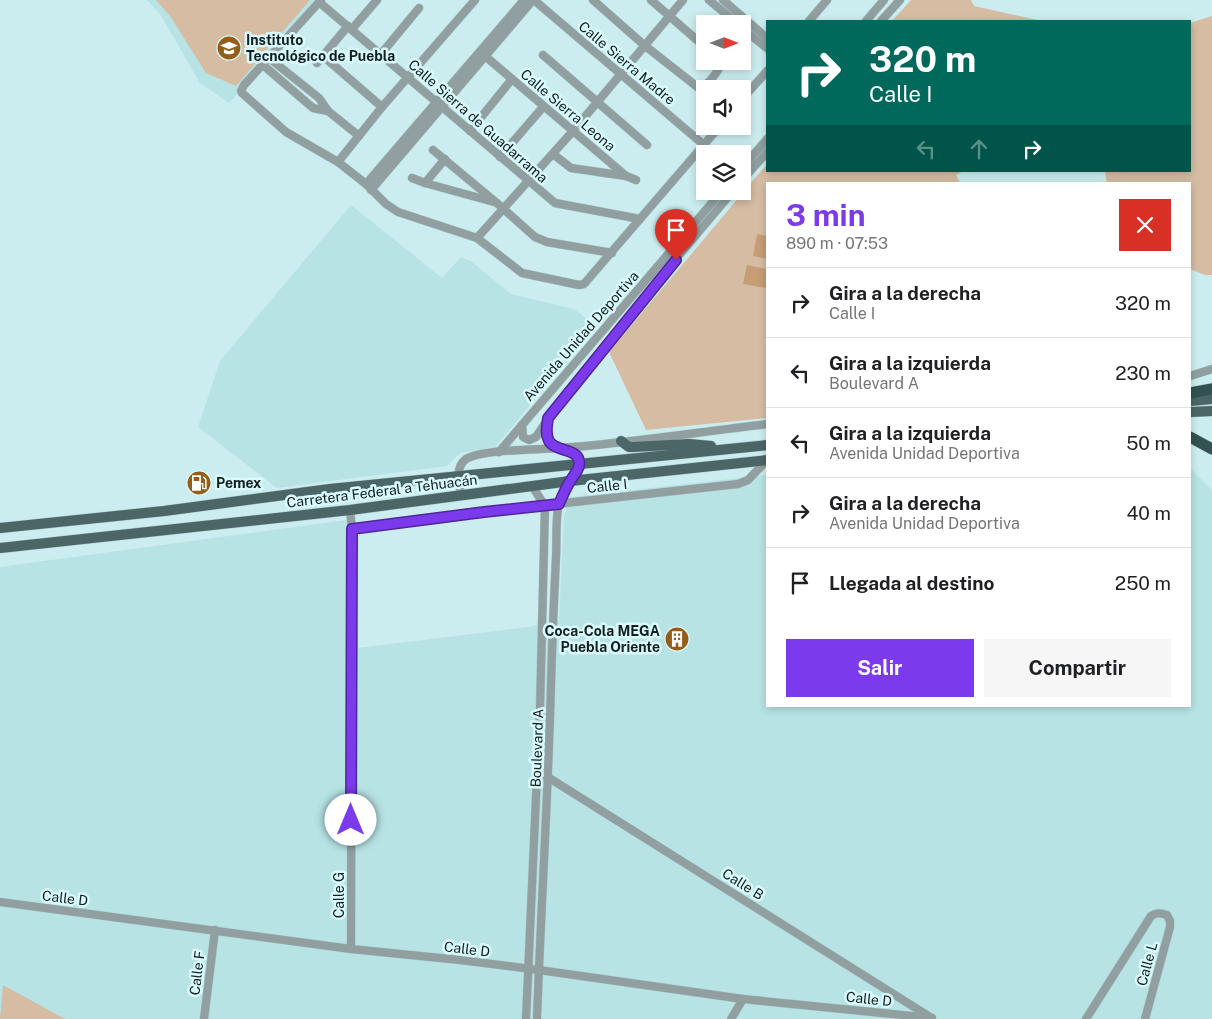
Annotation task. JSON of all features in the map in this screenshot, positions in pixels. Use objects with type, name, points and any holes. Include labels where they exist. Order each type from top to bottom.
[{"type":"highway","points":[[1191,394],[1212,389]]},
{"type":"highway","points":[[1191,438],[1212,449]]},
{"type":"main road","points":[[1191,401],[1212,399]]},
{"type":"main road","points":[[1191,412],[1212,410]]},
{"type":"main road","points":[[621,441],[633,448],[689,444],[734,449]]},
{"type":"main road","name":"Carretera Federal a Tehuacán","points":[[0,528],[330,489],[766,445]]},
{"type":"main road","name":"Carretera Federal a Tehuacán","points":[[0,548],[350,510],[570,481],[766,460]]},
{"type":"street","points":[[317,63],[377,0]]},
{"type":"street","points":[[338,162],[382,107],[475,0]]},
{"type":"street","points":[[368,187],[524,0]]},
{"type":"street","points":[[439,104],[485,56],[534,0]]},
{"type":"street","name":"Calle Sierra Madre","points":[[534,0],[704,145]]},
{"type":"street","points":[[593,0],[644,45],[700,89],[705,86],[718,70]]},
{"type":"street","points":[[651,0],[696,39]]},
{"type":"street","points":[[477,238],[501,206],[529,182],[554,154],[682,0]]},
{"type":"street","points":[[709,0],[727,15]]},
{"type":"street","points":[[810,20],[827,0]]},
{"type":"street","points":[[867,20],[884,0]]},
{"type":"street","points":[[882,20],[900,0]]},
{"type":"street","points":[[320,1],[244,85],[241,91],[286,132],[338,162],[386,204],[398,212],[477,238],[522,273],[579,285],[584,284],[696,154]]},
{"type":"street","name":"Calle Sierra de Guadarrama","points":[[320,1],[555,203],[640,219]]},
{"type":"street","points":[[719,8],[725,1],[766,37]]},
{"type":"street","points":[[381,54],[419,8]]},
{"type":"street","points":[[751,35],[766,47]]},
{"type":"street","points":[[543,55],[647,145]]},
{"type":"street","points":[[323,56],[382,107]]},
{"type":"street","name":"Calle Sierra Leona","points":[[485,56],[626,176],[636,180]]},
{"type":"street","points":[[269,58],[319,98],[328,111],[359,136]]},
{"type":"street","points":[[263,65],[313,108],[328,111]]},
{"type":"street","points":[[751,90],[766,72]]},
{"type":"street","points":[[470,131],[512,80]]},
{"type":"street","points":[[500,157],[543,107]]},
{"type":"street","points":[[704,145],[712,135]]},
{"type":"street","points":[[751,158],[766,140]]},
{"type":"street","points":[[432,150],[501,206],[535,237],[547,242],[612,253]]},
{"type":"street","points":[[751,170],[766,153]]},
{"type":"street","points":[[554,154],[571,168],[626,176]]},
{"type":"street","points":[[425,183],[444,159]]},
{"type":"street","points":[[412,178],[501,206]]},
{"type":"street","name":"Avenida Unidad Deportiva","points":[[499,452],[714,200]]},
{"type":"street","name":"Avenida Unidad Deportiva","points":[[522,424],[523,437],[530,440],[538,435],[548,418],[668,268],[726,200]]},
{"type":"street","points":[[691,227],[698,233]]},
{"type":"street","points":[[675,246],[682,252]]},
{"type":"street","points":[[662,262],[668,268]]},
{"type":"street","points":[[1191,376],[1212,369]]},
{"type":"street","points":[[548,418],[546,432],[550,442],[578,457],[577,472],[570,481]]},
{"type":"street","points":[[462,494],[459,489],[458,476],[460,467],[464,460],[472,456],[499,452],[560,448],[766,424]]},
{"type":"street","name":"Calle I","points":[[352,529],[484,512],[738,484],[748,480],[766,461]]},
{"type":"street","name":"Boulevard A","points":[[537,1019],[549,777],[552,633],[559,504],[570,481]]},
{"type":"street","points":[[532,486],[545,506]]},
{"type":"street","name":"Boulevard A","points":[[526,1019],[537,772],[545,506]]},
{"type":"street","name":"Calle G","points":[[350,510],[352,529],[351,950]]},
{"type":"street","points":[[541,632],[552,633]]},
{"type":"street","name":"Calle B","points":[[537,772],[549,777],[933,1018]]},
{"type":"street","name":"Calle D","points":[[0,902],[351,950],[460,960],[539,970],[743,999],[933,1018]]},
{"type":"street","name":"Calle L","points":[[1086,1019],[1151,916],[1156,913],[1167,915],[1170,927],[1145,1019]]},
{"type":"street","name":"Calle F","points":[[204,1019],[215,930]]},
{"type":"street","points":[[731,1019],[743,999]]},
{"type":"shaded area","name":"Instituto Tecnológico de Puebla","points":[[147,0],[321,0],[229,103],[200,83],[160,14]]},
{"type":"shaded area","name":"Instituto Tecnológico de Puebla","points":[[156,0],[310,0],[236,86],[206,73],[170,16]]},
{"type":"shaded area","points":[[911,0],[971,0],[974,6],[1037,20],[893,20]]},
{"type":"shaded area","points":[[1212,16],[1212,275],[1205,275],[1191,269],[1191,182],[1107,182],[1105,172],[1191,172],[1191,23]]},
{"type":"shaded area","points":[[766,165],[766,172],[962,172],[956,175],[960,182],[766,182],[766,418],[646,430],[609,352],[737,200],[751,200],[751,183]]},
{"type":"shaded area","points":[[351,205],[442,278],[461,257],[472,262],[511,294],[574,309],[596,326],[495,447],[460,453],[447,466],[277,488],[198,427],[220,361]]},
{"type":"shaded area","points":[[757,234],[766,236],[766,259],[753,256]]},
{"type":"shaded area","points":[[747,265],[766,269],[766,288],[743,284]]},
{"type":"shaded area","points":[[1191,469],[1212,490],[1212,1019],[0,1019],[0,567],[354,519],[358,648],[528,627],[559,621],[564,516],[570,497],[766,475],[766,707],[1191,707]]},
{"type":"shaded area","points":[[3,985],[65,1019],[0,1019]]},
{"type":"place","name":"Instituto Tecnológico de Puebla","points":[[229,48]]},
{"type":"place","name":"Pemex","points":[[199,483]]},
{"type":"place","name":"Coca-Cola MEGA Puebla Oriente","points":[[677,639]]},
{"type":"route","points":[[351,820],[352,529],[559,504],[570,481],[577,472],[579,464],[578,457],[575,454],[550,442],[546,432],[548,418],[676,260]]}]
